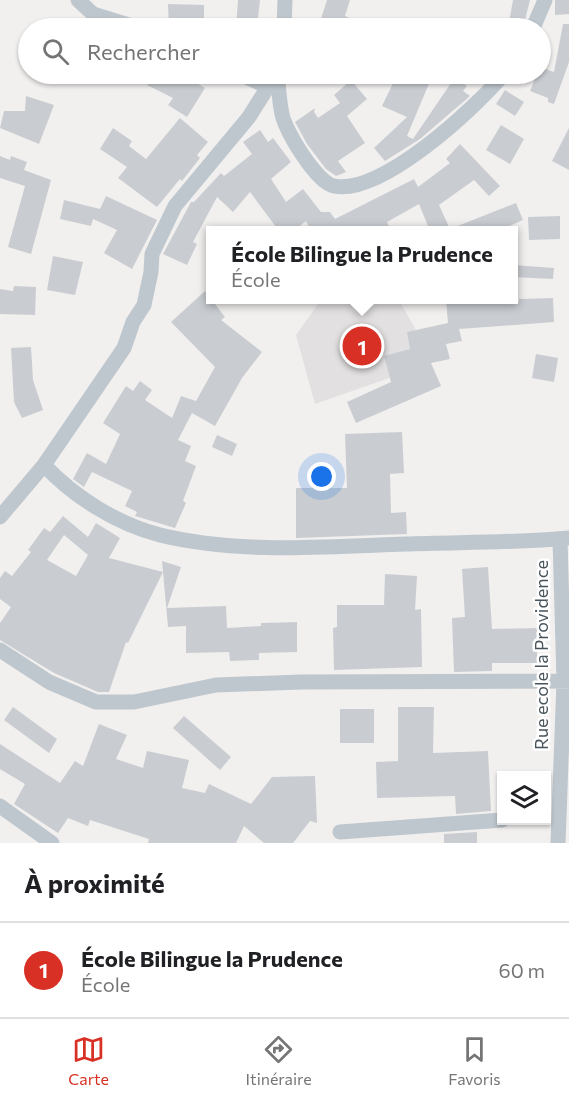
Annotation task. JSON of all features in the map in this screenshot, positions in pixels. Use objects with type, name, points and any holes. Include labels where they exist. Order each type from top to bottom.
[{"type":"street","points":[[78,0],[93,14],[106,18]]},
{"type":"street","points":[[284,18],[285,0]]},
{"type":"street","points":[[537,18],[545,0]]},
{"type":"street","points":[[262,84],[268,87]]},
{"type":"street","points":[[0,517],[44,465],[124,348],[133,322],[144,305],[152,255],[175,206],[249,117],[270,84]]},
{"type":"street","points":[[278,84],[282,117],[317,176],[332,186],[350,186],[376,178],[456,123],[494,84]]},
{"type":"street","points":[[44,465],[60,483],[77,496],[122,521],[159,535],[208,542],[263,546],[349,546],[565,538]]},
{"type":"street","name":"Rue ecole la Providence","points":[[558,843],[566,681],[565,538]]},
{"type":"street","points":[[0,650],[49,682],[96,702],[134,702],[216,685],[301,682],[566,681]]},
{"type":"street","points":[[0,806],[52,843]]},
{"type":"street","points":[[340,832],[497,820]]},
{"type":"shaded area","points":[[318,304],[401,304],[431,357],[418,368],[315,404],[296,335]]},
{"type":"building","points":[[238,0],[260,0],[258,18],[237,18]]},
{"type":"building","points":[[327,0],[350,0],[345,16],[350,18],[321,18]]},
{"type":"building","points":[[513,0],[530,0],[526,18],[510,18]]},
{"type":"building","points":[[555,0],[569,0],[569,14],[555,15]]},
{"type":"building","points":[[168,4],[204,5],[204,18],[169,18]]},
{"type":"building","points":[[563,24],[569,24],[569,62],[554,104],[548,102],[548,98],[530,91],[533,84],[551,84],[551,71],[554,72]]},
{"type":"building","points":[[198,84],[205,88],[187,117],[168,105],[173,98],[147,85]]},
{"type":"building","points":[[346,84],[354,84],[367,99],[347,116],[365,143],[338,161],[346,172],[336,176],[326,169],[307,144],[295,122],[315,108],[314,112],[318,118],[340,103],[334,95]]},
{"type":"building","points":[[393,84],[429,84],[407,136],[413,139],[450,84],[464,84],[467,86],[463,91],[470,96],[420,139],[385,161],[374,148],[407,117],[382,106]]},
{"type":"building","points":[[505,90],[524,102],[515,116],[496,104]]},
{"type":"building","points":[[26,96],[54,105],[39,144],[0,128],[4,111],[25,111]]},
{"type":"building","points":[[180,118],[208,142],[197,155],[200,158],[182,181],[180,179],[157,207],[118,178],[127,167],[100,149],[113,128],[132,141],[129,146],[146,159]]},
{"type":"building","points":[[501,125],[524,139],[510,164],[486,150]]},
{"type":"building","points":[[569,128],[569,170],[552,161]]},
{"type":"building","points":[[260,130],[268,142],[273,138],[291,162],[271,179],[286,202],[303,189],[321,212],[330,212],[335,219],[414,179],[418,187],[450,163],[446,159],[460,144],[500,186],[489,196],[474,180],[439,205],[449,226],[428,226],[419,204],[387,222],[389,226],[308,226],[306,221],[300,226],[275,226],[250,192],[233,212],[217,197],[193,242],[197,244],[187,265],[163,254],[191,202],[194,202],[221,173],[224,176],[252,154],[243,142]]},
{"type":"building","points":[[0,156],[10,160],[11,156],[27,162],[24,170],[51,180],[31,254],[8,247],[25,186],[0,178]]},
{"type":"building","points":[[106,196],[157,220],[132,269],[104,253],[117,230],[93,219],[91,226],[60,219],[64,200],[100,209]]},
{"type":"building","points":[[516,203],[523,220],[509,226],[458,226]]},
{"type":"building","points":[[560,216],[560,239],[529,240],[528,217]]},
{"type":"building","points":[[53,256],[83,262],[75,295],[47,290]]},
{"type":"building","points":[[518,265],[554,268],[553,279],[518,277]]},
{"type":"building","points":[[14,286],[36,287],[35,315],[0,314],[0,289],[13,291]]},
{"type":"building","points":[[205,291],[206,304],[215,304],[225,317],[221,320],[262,352],[242,378],[215,426],[192,413],[178,440],[191,446],[185,461],[196,466],[183,501],[186,503],[175,528],[135,516],[137,512],[125,506],[132,491],[92,472],[84,487],[73,479],[87,453],[106,464],[120,434],[103,423],[126,386],[133,391],[140,381],[152,390],[145,400],[172,418],[181,396],[196,401],[215,367],[171,322]]},
{"type":"building","points":[[553,298],[554,322],[459,329],[462,341],[446,344],[450,359],[431,363],[441,386],[356,423],[347,402],[391,382],[384,356],[410,349],[407,332],[448,323],[446,304],[518,304],[519,299]]},
{"type":"building","points":[[31,347],[33,380],[43,410],[22,418],[14,402],[11,348]]},
{"type":"building","points":[[536,354],[558,358],[554,382],[532,378]]},
{"type":"building","points":[[402,432],[404,473],[390,474],[391,513],[406,512],[407,534],[296,538],[296,488],[347,488],[345,434]]},
{"type":"building","points":[[217,435],[237,444],[232,456],[212,447]]},
{"type":"building","points":[[63,516],[88,537],[96,523],[120,538],[109,558],[163,572],[128,643],[126,642],[109,692],[98,692],[54,673],[0,640],[0,623],[11,607],[0,599],[0,578],[5,571],[12,576],[31,552],[28,550],[44,528],[50,532]],"holes":[[[64,535],[88,555],[76,576],[47,560]]]},
{"type":"building","points":[[162,561],[181,567],[167,608],[226,606],[227,628],[261,626],[261,623],[297,622],[297,652],[259,653],[259,660],[230,661],[229,652],[186,653],[186,626],[168,627]]},
{"type":"building","points":[[488,567],[492,629],[537,628],[537,663],[492,663],[492,671],[454,672],[452,618],[465,617],[462,569]]},
{"type":"building","points":[[385,574],[417,576],[415,610],[421,609],[422,667],[334,670],[333,628],[337,627],[337,605],[384,605]]},
{"type":"building","points":[[13,707],[57,739],[49,753],[4,720]]},
{"type":"building","points":[[398,707],[434,707],[433,753],[488,751],[491,811],[456,814],[455,796],[377,798],[376,762],[398,761]]},
{"type":"building","points":[[340,709],[374,709],[374,743],[340,743]]},
{"type":"building","points":[[184,716],[231,757],[220,770],[173,728]]},
{"type":"building","points":[[99,724],[127,735],[116,759],[143,768],[147,751],[189,760],[182,788],[205,793],[209,784],[251,804],[272,777],[315,776],[317,823],[310,821],[293,843],[264,843],[244,826],[236,843],[148,843],[149,839],[90,820],[88,826],[68,818],[58,833],[14,804],[25,784],[0,769],[0,744],[60,783],[75,761],[83,766]]},
{"type":"building","points":[[477,832],[477,843],[444,843],[444,834]]},
{"type":"place","name":"École Bilingue la Prudence","points":[[362,346]]}]
